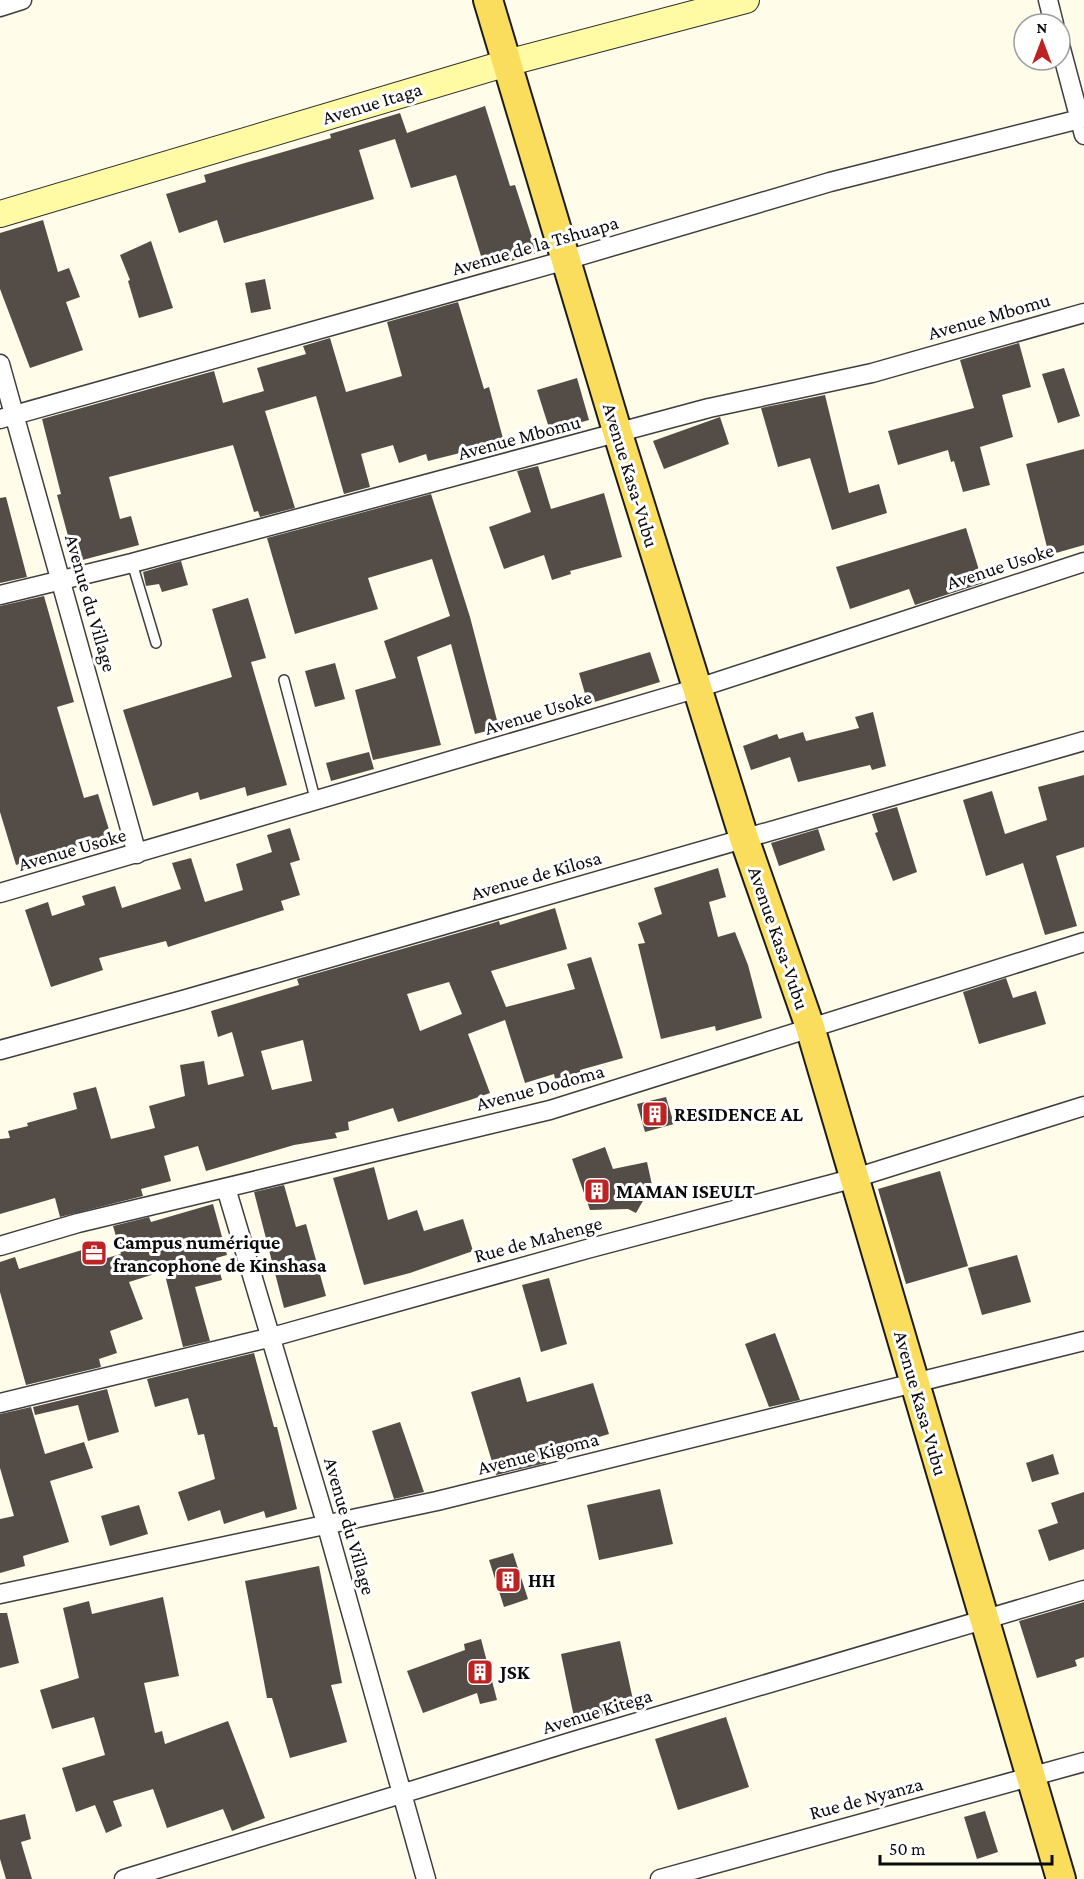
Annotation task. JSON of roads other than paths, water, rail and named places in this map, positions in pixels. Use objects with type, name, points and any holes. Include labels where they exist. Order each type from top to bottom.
[{"type":"main road","name":"Avenue Kasa-Vubu","points":[[488,0],[618,434],[744,838],[810,1028],[1062,1879]]},
{"type":"street","points":[[0,7],[22,0]]},
{"type":"street","name":"Avenue Itaga","points":[[0,214],[507,63],[746,0]]},
{"type":"street","points":[[1068,72],[1083,124]]},
{"type":"street","name":"Avenue de la Tshuapa","points":[[7,417],[566,260],[830,183],[1083,124]]},
{"type":"street","name":"Avenue Mbomu","points":[[0,595],[132,563],[709,408],[872,373],[1084,313]]},
{"type":"street","name":"Avenue du Village","points":[[0,364],[7,417],[62,579],[137,854]]},
{"type":"street","name":"Avenue Usoke","points":[[0,893],[699,688],[1084,562]]},
{"type":"street","name":"Avenue de Kilosa","points":[[0,1050],[183,1000],[1084,741]]},
{"type":"street","name":"Avenue Dodoma","points":[[0,1246],[78,1223],[550,1110],[1084,942]]},
{"type":"street","name":"Rue de Mahenge","points":[[0,1403],[272,1336],[855,1178],[1084,1106]]},
{"type":"street","name":"Avenue du Village","points":[[226,1188],[272,1336],[426,1879]]},
{"type":"street","name":"Avenue Kigoma","points":[[0,1594],[326,1523],[437,1502],[914,1381],[1084,1341]]},
{"type":"street","name":"Avenue Kitega","points":[[124,1879],[401,1796],[577,1740],[1084,1590]]},
{"type":"street","name":"Rue de Nyanza","points":[[660,1879],[1084,1762]]},
{"type":"lane","points":[[132,563],[156,643]]},
{"type":"lane","points":[[284,680],[316,802]]},
{"type":"place","name":"RESIDENCE AL","points":[[655,1114]]},
{"type":"place","name":"MAMAN ISEULT","points":[[597,1191]]},
{"type":"place","name":"Campus numérique francophone de Kinshasa","points":[[94,1253]]},
{"type":"place","name":"HH","points":[[508,1580]]},
{"type":"place","name":"JSK","points":[[480,1672]]}]
